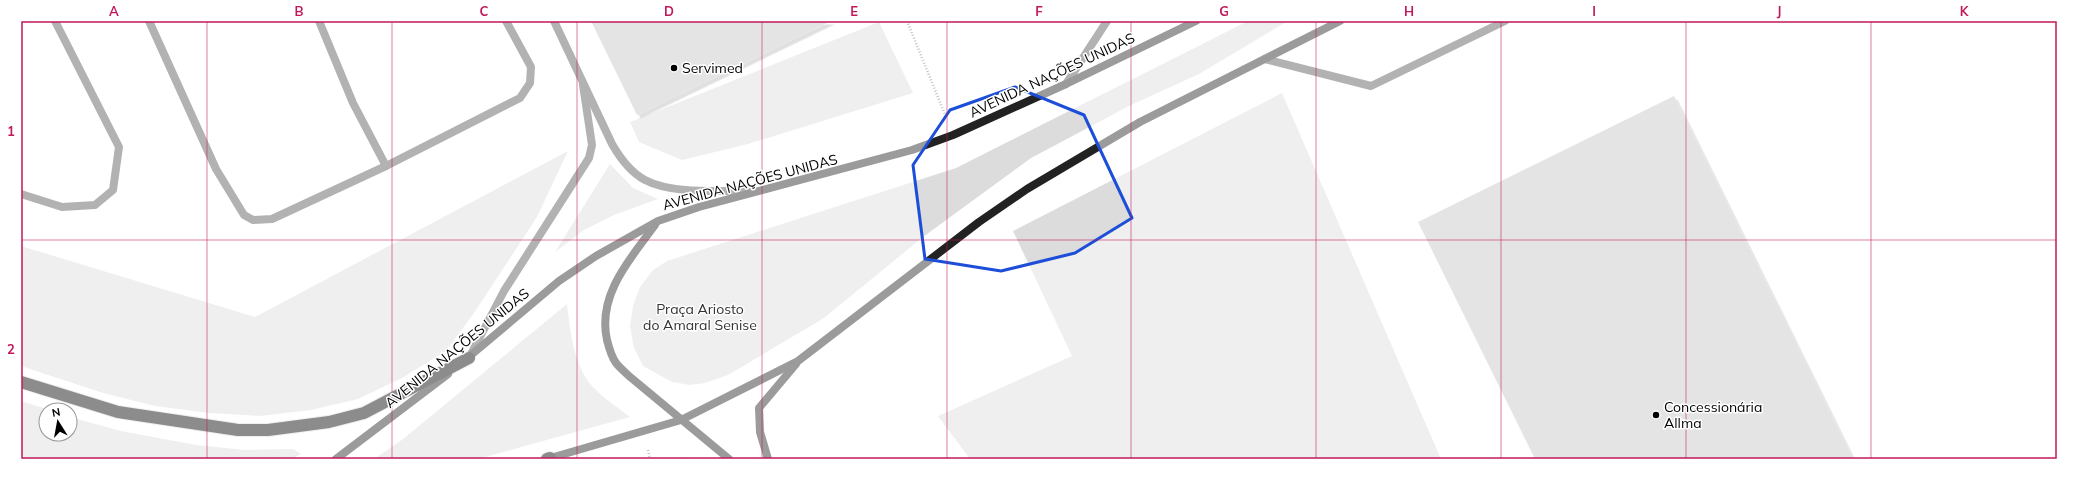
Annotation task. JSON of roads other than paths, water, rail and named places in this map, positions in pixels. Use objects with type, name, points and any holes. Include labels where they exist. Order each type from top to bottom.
[{"type":"highway","points":[[21,382],[118,412],[238,430],[268,430],[329,422],[364,413],[469,358]]},
{"type":"main road","name":"AVENIDA NAÇÕES UNIDAS","points":[[336,459],[469,358],[559,281],[596,256],[658,221],[699,207],[905,152],[954,135],[1066,84],[1196,21]]},
{"type":"main road","points":[[548,459],[680,420],[798,361],[980,222],[1027,189],[1140,122],[1340,21]]},
{"type":"main road","points":[[658,221],[622,268],[612,291],[604,326],[609,350],[616,362],[680,420],[730,459]]},
{"type":"main road","points":[[768,459],[760,432],[760,408],[798,361]]},
{"type":"street","points":[[21,194],[62,207],[95,204],[113,190],[119,147],[55,21]]},
{"type":"street","points":[[149,21],[216,169],[244,215],[253,220],[272,219],[386,166],[520,98],[530,83],[531,67],[506,21]]},
{"type":"street","points":[[319,21],[353,103],[386,166]]},
{"type":"street","points":[[554,21],[583,85],[622,160],[645,180],[662,186],[682,189],[762,191]]},
{"type":"street","points":[[1066,84],[1107,21]]},
{"type":"street","points":[[1265,59],[1371,86],[1505,21]]},
{"type":"street","points":[[469,358],[504,291],[589,158],[592,145],[583,85]]},
{"type":"place","name":"Servimed","points":[[674,68]]},
{"type":"place","name":"Concessionária Allma","points":[[1656,415]]},
{"type":"park label","name":"Praça Ariosto do Amaral Senise","points":[[700,318]]}]
